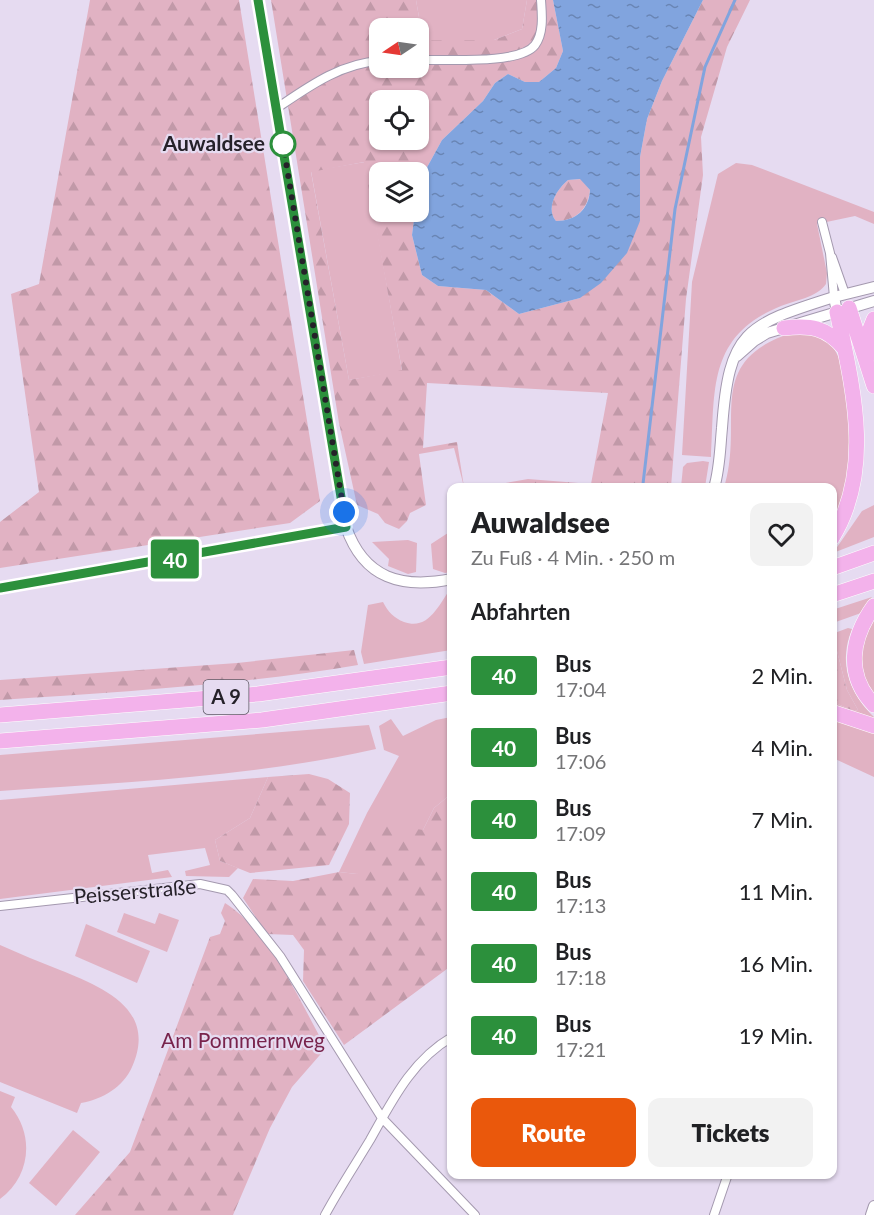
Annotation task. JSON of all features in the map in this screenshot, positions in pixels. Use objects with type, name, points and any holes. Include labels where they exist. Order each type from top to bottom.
[{"type":"highway","points":[[837,532],[845,522],[857,498],[866,454],[862,418],[844,348],[841,303]]},
{"type":"highway","points":[[841,303],[873,384]]},
{"type":"highway","points":[[873,384],[867,343],[874,319]]},
{"type":"highway","points":[[784,328],[819,328],[831,334],[844,348]]},
{"type":"highway","points":[[837,566],[874,553]]},
{"type":"highway","points":[[837,593],[874,581]]},
{"type":"highway","points":[[874,606],[860,629],[853,654],[859,683],[874,705]]},
{"type":"highway","name":"A 9","points":[[0,715],[258,694],[447,668]]},
{"type":"highway","name":"A 9","points":[[0,741],[262,720],[447,694]]},
{"type":"highway","points":[[837,714],[874,726]]},
{"type":"street","points":[[258,0],[346,527],[359,554],[376,571],[416,584],[447,580]]},
{"type":"street","points":[[429,59],[522,55],[535,46],[541,33],[541,0]]},
{"type":"street","points":[[277,108],[335,72],[369,62]]},
{"type":"street","points":[[822,222],[841,303]]},
{"type":"street","points":[[730,365],[753,340],[874,287]]},
{"type":"street","points":[[715,483],[730,365],[741,341],[761,324],[788,311],[841,303],[874,301]]},
{"type":"street","points":[[0,588],[346,527]]},
{"type":"street","name":"Peisserstraße","points":[[0,906],[200,884],[227,890],[280,956],[382,1118],[475,1215]]},
{"type":"street","points":[[325,1215],[382,1118],[414,1069],[439,1044],[447,1040]]},
{"type":"street","points":[[714,1215],[727,1179]]},
{"type":"street","points":[[871,1215],[874,1206]]},
{"type":"green space","points":[[90,0],[239,0],[320,501],[290,523],[0,568],[0,522],[39,492],[11,294],[39,284]]},
{"type":"green space","points":[[271,0],[416,0],[419,18],[369,18],[369,78],[429,78],[429,40],[494,40],[522,29],[527,0],[553,0],[563,51],[556,68],[539,82],[525,82],[508,74],[495,83],[483,101],[442,140],[429,164],[369,162],[369,189],[364,162],[311,172],[349,380],[402,370],[375,222],[414,222],[412,235],[422,275],[438,286],[486,290],[519,314],[580,298],[640,221],[640,157],[647,119],[662,81],[703,0],[750,0],[727,47],[701,137],[703,175],[686,299],[671,483],[591,483],[608,393],[427,383],[423,448],[457,442],[463,483],[454,448],[419,454],[426,505],[410,513],[407,521],[399,529],[385,523],[378,514],[357,505],[339,423]]},
{"type":"green space","points":[[416,0],[527,0],[522,29],[494,40],[429,40],[429,18],[419,18]]},
{"type":"green space","points":[[365,162],[369,185],[369,222],[376,222],[402,371],[349,380],[311,171]]},
{"type":"green space","points":[[736,163],[752,165],[874,212],[874,224],[855,216],[817,224],[827,273],[826,284],[811,296],[781,306],[757,318],[739,333],[727,349],[715,388],[711,457],[682,455],[692,282],[718,174]]},
{"type":"green space","points":[[581,179],[590,190],[587,203],[575,216],[556,221],[552,205],[556,194],[568,180]]},
{"type":"green space","points":[[797,331],[820,335],[835,351],[842,366],[851,403],[854,459],[852,479],[837,516],[837,483],[725,483],[731,438],[732,394],[737,375],[748,358],[767,343]]},
{"type":"green space","points":[[709,462],[706,483],[681,483],[683,467],[687,463]]},
{"type":"green space","points":[[528,479],[578,483],[524,483],[505,483]]},
{"type":"green space","points":[[874,505],[874,537],[837,551],[837,547],[862,511]]},
{"type":"green space","points":[[447,534],[447,573],[433,569],[431,544]]},
{"type":"green space","points":[[408,540],[417,543],[416,572],[408,574],[388,566],[389,559],[372,542]]},
{"type":"green space","points":[[447,594],[447,651],[364,664],[361,652],[368,605],[383,602],[387,609],[400,620],[413,624],[427,619]]},
{"type":"green space","points":[[872,597],[861,613],[837,622],[837,608]]},
{"type":"green space","points":[[874,618],[874,696],[863,676],[860,657],[864,639]]},
{"type":"green space","points":[[852,629],[846,653],[848,676],[858,698],[874,717],[874,722],[837,708],[837,704],[854,711],[858,710],[847,690],[837,651],[837,632]]},
{"type":"green space","points":[[354,650],[358,665],[313,672],[179,687],[0,700],[0,680],[237,663]]},
{"type":"green space","points":[[837,651],[847,690],[858,710],[854,711],[837,704]]},
{"type":"green space","points":[[447,718],[447,797],[434,808],[423,830],[357,874],[339,872],[367,813],[399,756],[384,750],[379,726],[391,719],[403,736],[436,720]]},
{"type":"green space","points":[[837,720],[874,733],[874,777],[837,760]]},
{"type":"green space","points":[[369,725],[376,749],[329,758],[189,777],[0,791],[0,755]]},
{"type":"green space","points":[[309,774],[328,779],[350,793],[349,824],[329,865],[250,873],[220,861],[215,840],[250,818],[268,777]]},
{"type":"green space","points":[[268,777],[250,818],[215,840],[220,861],[238,868],[229,877],[186,876],[185,871],[210,865],[205,848],[148,855],[152,873],[168,870],[172,877],[0,899],[0,800]]},
{"type":"green space","points":[[447,797],[447,969],[344,1045],[303,981],[304,950],[293,935],[267,934],[243,898],[253,879],[293,881],[339,872],[357,874],[374,822],[423,830],[434,808]]},
{"type":"green space","name":"Am Pommernweg","points":[[225,903],[241,915],[270,949],[326,1048],[292,1087],[270,1128],[233,1215],[75,1215],[130,1152],[210,937],[220,934],[225,921],[221,913]]},
{"type":"green space","points":[[124,913],[155,924],[159,913],[179,920],[167,952],[117,932]]},
{"type":"green space","points":[[86,924],[150,951],[137,983],[75,956]]},
{"type":"green space","points":[[0,945],[93,984],[122,1003],[132,1015],[138,1030],[138,1047],[132,1067],[118,1086],[97,1098],[81,1103],[77,1113],[0,1082]]},
{"type":"green space","points":[[0,1091],[15,1097],[11,1107],[24,1131],[26,1156],[18,1179],[0,1199]]},
{"type":"green space","points":[[73,1130],[100,1152],[56,1206],[29,1183]]},
{"type":"water","points":[[553,0],[703,0],[662,81],[647,119],[640,157],[640,221],[627,253],[601,283],[580,298],[519,314],[486,290],[438,286],[422,275],[412,235],[414,222],[429,222],[429,164],[442,140],[483,101],[495,83],[508,74],[525,82],[539,82],[556,68],[563,51]],"holes":[[[580,179],[590,190],[589,197],[580,213],[570,219],[556,221],[552,205],[556,194],[568,180]]]},
{"type":"waterway","points":[[643,483],[675,209],[705,67],[735,0]]},
{"type":"bus line","name":"40","points":[[0,588],[297,538],[346,527],[258,0]]},
{"type":"place","name":"Auwaldsee","points":[[283,144]]},
{"type":"route","points":[[283,144],[344,512]]}]
